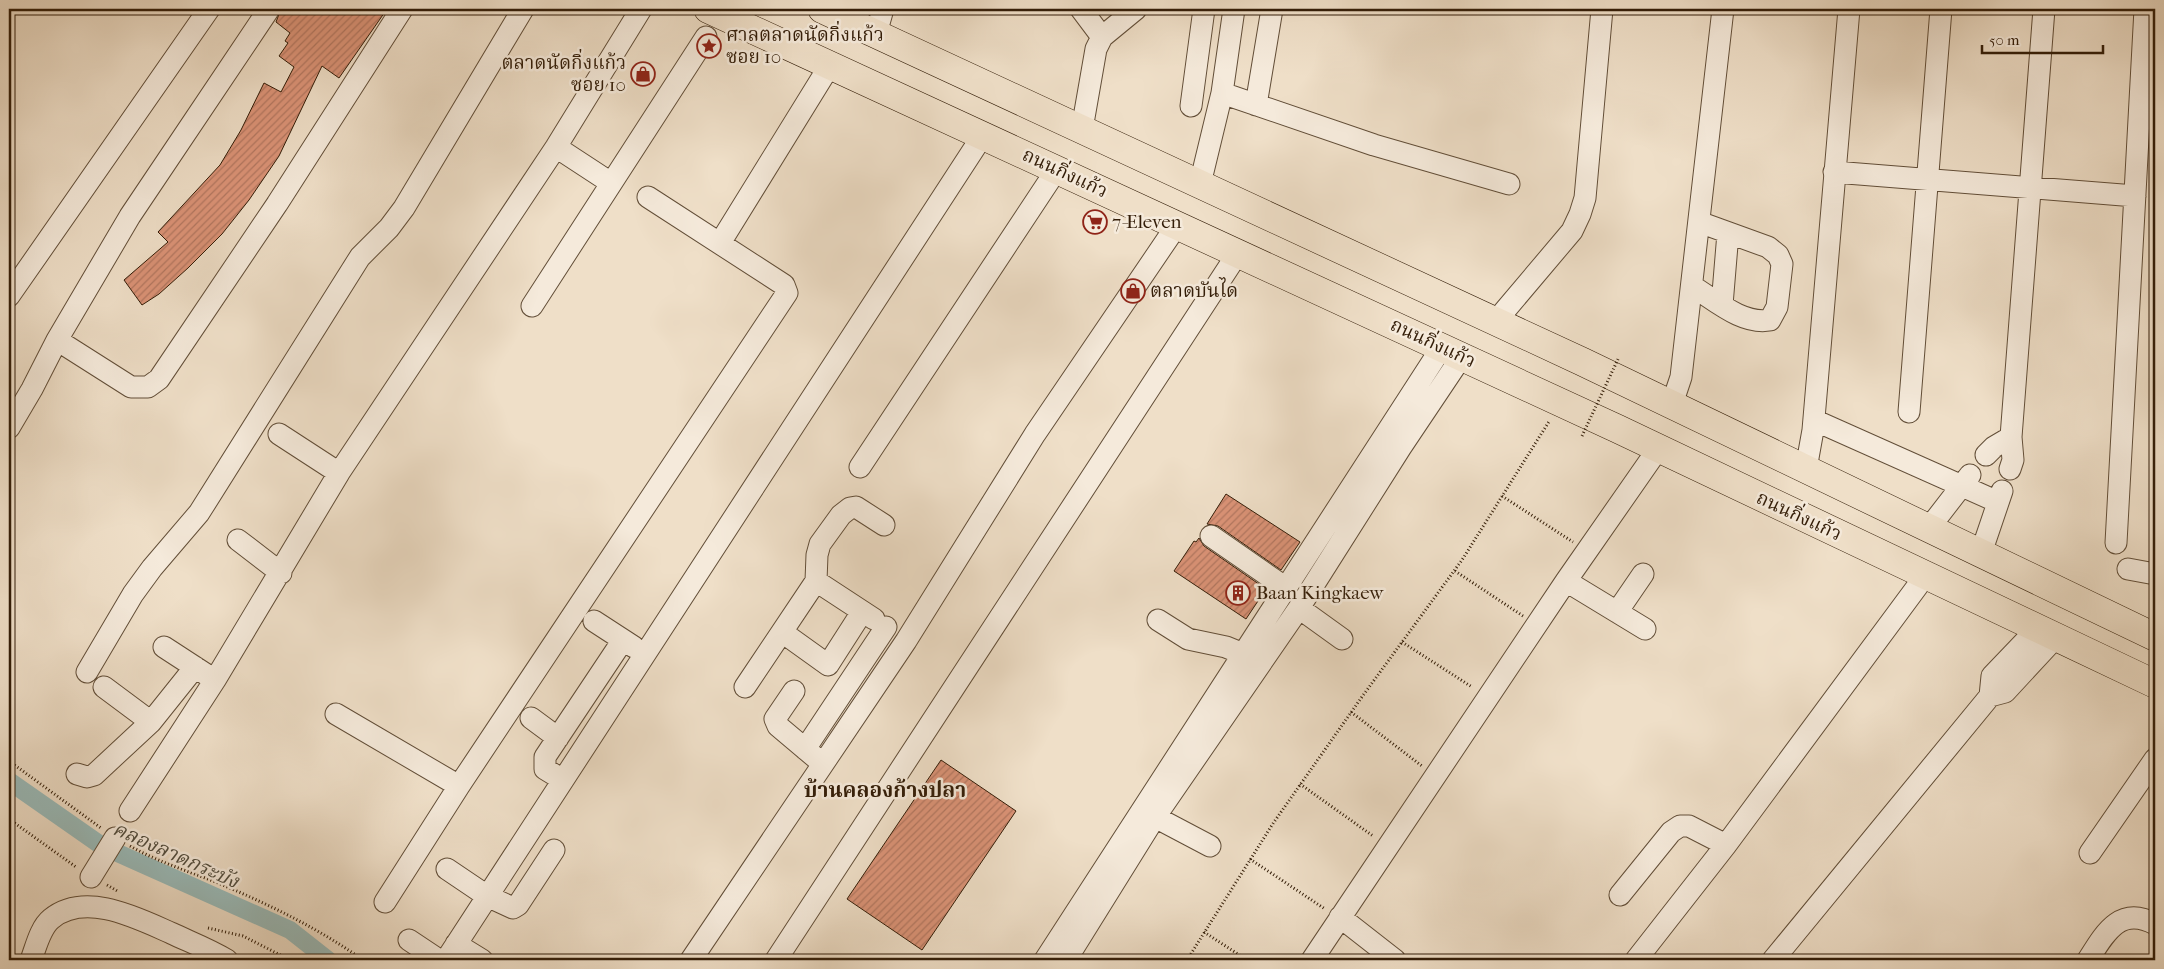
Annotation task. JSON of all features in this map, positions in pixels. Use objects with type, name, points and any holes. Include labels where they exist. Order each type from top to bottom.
[{"type":"main road","name":"ถนนกิ่งแก้ว","points":[[708,9],[1561,402],[2155,684]]},
{"type":"main road","points":[[822,9],[879,21],[1082,129],[1672,404],[2155,637]]},
{"type":"street","points":[[9,296],[209,9]]},
{"type":"street","points":[[9,428],[32,390],[57,340],[130,216],[269,9]]},
{"type":"street","points":[[57,340],[131,387],[148,387],[159,379],[277,204],[402,9]]},
{"type":"street","points":[[88,672],[133,594],[152,568],[200,513],[360,257],[389,228],[404,208],[523,9]]},
{"type":"street","points":[[130,811],[215,680],[281,573],[339,473],[556,147],[641,9]]},
{"type":"street","points":[[1081,9],[1102,36]]},
{"type":"street","points":[[1082,129],[1096,49],[1102,36],[1136,9]]},
{"type":"street","points":[[1191,106],[1204,9]]},
{"type":"street","points":[[1200,184],[1222,94],[1234,9]]},
{"type":"street","points":[[1256,105],[1272,9]]},
{"type":"street","points":[[1496,322],[1572,231],[1580,214],[1585,198],[1602,9]]},
{"type":"street","points":[[1672,404],[1681,377],[1724,9]]},
{"type":"street","points":[[1806,469],[1814,420],[1849,9]]},
{"type":"street","points":[[1909,412],[1942,9]]},
{"type":"street","points":[[2010,469],[2013,460],[2011,437],[2044,9]]},
{"type":"street","points":[[2116,543],[2145,9]]},
{"type":"street","points":[[532,306],[706,37]]},
{"type":"street","points":[[720,242],[830,65]]},
{"type":"street","points":[[1222,94],[1374,145],[1509,184]]},
{"type":"street","points":[[482,960],[451,952],[983,135]]},
{"type":"street","points":[[556,147],[611,184]]},
{"type":"street","points":[[860,466],[1057,169]]},
{"type":"street","points":[[1834,172],[2135,196]]},
{"type":"street","points":[[385,902],[458,786],[787,293],[784,285],[648,197]]},
{"type":"street","points":[[1692,286],[1745,319],[1760,322],[1770,320],[1777,307],[1782,264],[1778,256],[1768,247],[1699,222]]},
{"type":"street","points":[[691,960],[906,641],[1035,434],[1177,224]]},
{"type":"street","points":[[1722,305],[1728,232]]},
{"type":"street","points":[[776,960],[1238,252]]},
{"type":"street","points":[[1045,960],[1286,588],[1452,352]]},
{"type":"street","points":[[1066,960],[1155,817],[1299,608],[1401,447],[1452,352]]},
{"type":"street","points":[[1814,420],[1967,480],[2000,497],[1981,553]]},
{"type":"street","points":[[279,434],[339,473]]},
{"type":"street","points":[[1986,455],[1994,447],[2011,437]]},
{"type":"street","points":[[1312,960],[1333,913],[1658,449]]},
{"type":"street","points":[[1929,528],[1967,480]]},
{"type":"street","points":[[745,687],[816,581],[817,555],[820,544],[841,515],[850,508],[856,507],[884,525]]},
{"type":"street","points":[[1211,536],[1286,588]]},
{"type":"street","points":[[238,540],[281,573]]},
{"type":"street","points":[[2128,569],[2155,574]]},
{"type":"street","points":[[1617,612],[1643,574]]},
{"type":"street","points":[[1636,960],[1726,845],[1925,576]]},
{"type":"street","points":[[816,581],[906,641]]},
{"type":"street","points":[[1566,582],[1645,629]]},
{"type":"street","points":[[1299,608],[1342,638]]},
{"type":"street","points":[[782,632],[828,665],[862,612]]},
{"type":"street","points":[[1158,620],[1188,639],[1226,647],[1244,654]]},
{"type":"street","points":[[594,622],[644,654]]},
{"type":"street","points":[[805,749],[886,627]]},
{"type":"street","points":[[1772,960],[1990,696],[2005,692],[2046,633]]},
{"type":"street","points":[[563,780],[545,769],[545,757],[623,640]]},
{"type":"street","points":[[164,647],[215,680]]},
{"type":"street","points":[[77,774],[94,775],[151,722],[195,667]]},
{"type":"street","points":[[104,688],[151,722]]},
{"type":"street","points":[[794,691],[775,719],[778,726],[824,764]]},
{"type":"street","points":[[336,714],[458,786]]},
{"type":"street","points":[[531,718],[558,738]]},
{"type":"street","points":[[2090,853],[2155,759]]},
{"type":"street","points":[[1155,817],[1210,846]]},
{"type":"street","points":[[1620,894],[1671,832],[1680,826],[1689,826],[1726,845]]},
{"type":"street","points":[[91,877],[115,838]]},
{"type":"street","points":[[447,869],[487,896],[507,907],[513,908],[518,905],[554,850]]},
{"type":"street","points":[[31,960],[39,937],[50,920],[62,912],[76,907],[113,911],[140,920],[227,960]]},
{"type":"street","points":[[1333,913],[1395,960]]},
{"type":"street","points":[[2088,960],[2110,930],[2125,918],[2138,918],[2155,924]]},
{"type":"street","points":[[409,940],[439,960]]},
{"type":"path","points":[[1582,436],[1619,357]]},
{"type":"path","points":[[1187,960],[1250,859],[1300,784],[1454,571],[1561,402]]},
{"type":"path","points":[[1502,496],[1574,543]]},
{"type":"path","points":[[1454,571],[1525,617]]},
{"type":"path","points":[[1402,642],[1472,687]]},
{"type":"path","points":[[1351,712],[1424,767]]},
{"type":"path","points":[[9,761],[115,838],[150,858],[211,881],[281,912],[363,960]]},
{"type":"path","points":[[1300,784],[1373,836]]},
{"type":"path","points":[[9,820],[91,877],[121,893]]},
{"type":"path","points":[[1250,859],[1333,913]]},
{"type":"path","points":[[200,926],[243,936],[290,960]]},
{"type":"path","points":[[1204,932],[1246,960]]},
{"type":"building","points":[[281,9],[387,9],[339,78],[322,66],[279,156],[249,200],[222,234],[159,294],[142,305],[124,280],[168,242],[158,232],[220,165],[241,130],[264,83],[281,92],[294,67],[279,56],[288,43],[285,41],[290,33],[276,22]]},
{"type":"building","points":[[1226,494],[1300,542],[1281,570],[1218,526],[1207,524]]},
{"type":"building","points":[[1199,538],[1204,546],[1266,589],[1246,619],[1174,571],[1194,541],[1196,542]]},
{"type":"building","points":[[941,760],[1016,811],[922,950],[847,899]]},
{"type":"waterway","name":"คลองลาดกระบัง","points":[[9,781],[102,846],[290,930],[328,960]]},
{"type":"place","name":"ศาลตลาดนัดกิ่งแก้ว ซอย 10","points":[[709,46]]},
{"type":"place","name":"ตลาดนัดกิ่งแก้ว ซอย 10","points":[[643,74]]},
{"type":"place","name":"7-Eleven","points":[[1095,222]]},
{"type":"place","name":"ตลาดบันได","points":[[1133,291]]},
{"type":"place","name":"Baan Kingkaew","points":[[1238,593]]},
{"type":"district","name":"บ้านคลองก้างปลา","points":[[885,790]]}]
